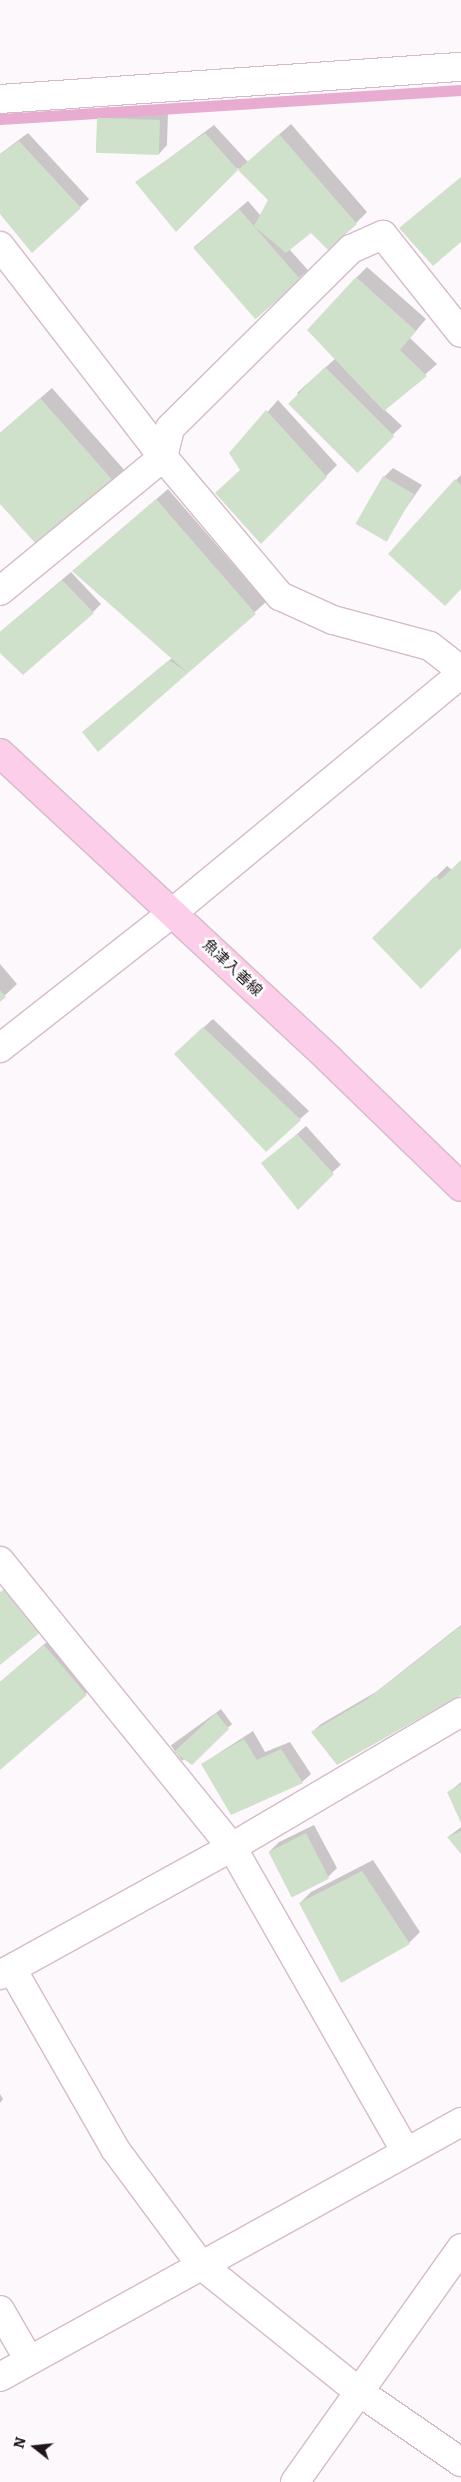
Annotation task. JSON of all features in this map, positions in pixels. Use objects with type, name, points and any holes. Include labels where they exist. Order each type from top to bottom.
[{"type":"main road","name":"魚津入善線","points":[[0,752],[461,1187]]},
{"type":"street","points":[[0,99],[461,67]]},
{"type":"street","points":[[0,591],[163,457],[170,428],[351,249],[382,235],[461,333]]},
{"type":"street","points":[[0,246],[163,457],[280,596],[333,620],[430,646],[461,670]]},
{"type":"street","points":[[0,1048],[172,913],[461,674]]},
{"type":"street","points":[[0,1561],[232,1847],[406,2152]]},
{"type":"street","points":[[461,1712],[232,1847],[6,1972],[115,2149],[200,2264],[358,2391],[461,2462]]},
{"type":"street","points":[[0,2377],[200,2264],[461,2122]]},
{"type":"street","points":[[295,2482],[461,2248]]},
{"type":"street","points":[[0,2310],[29,2360]]},
{"type":"building","points":[[97,118],[160,120],[159,155],[96,153]]},
{"type":"building","points":[[205,133],[238,170],[176,232],[135,182]]},
{"type":"building","points":[[279,134],[357,224],[328,250],[311,233],[286,253],[254,226],[268,200],[238,170]]},
{"type":"building","points":[[19,141],[81,208],[32,253],[0,214],[0,154]]},
{"type":"building","points":[[461,177],[461,242],[433,266],[399,228]]},
{"type":"building","points":[[239,209],[301,280],[255,319],[194,248]]},
{"type":"building","points":[[356,277],[416,331],[400,350],[427,376],[384,411],[307,330]]},
{"type":"building","points":[[325,367],[394,436],[358,473],[288,404]]},
{"type":"building","points":[[40,398],[116,484],[36,544],[0,504],[0,433]]},
{"type":"building","points":[[266,410],[327,477],[261,544],[215,493],[240,470],[229,453]]},
{"type":"building","points":[[383,476],[414,494],[387,542],[356,524]]},
{"type":"building","points":[[455,479],[461,485],[461,589],[445,606],[388,554]]},
{"type":"building","points":[[156,499],[256,614],[188,673],[72,571]]},
{"type":"building","points":[[62,580],[94,613],[23,675],[0,653],[0,632]]},
{"type":"building","points":[[169,660],[188,673],[98,752],[82,732]]},
{"type":"building","points":[[461,860],[461,948],[421,989],[372,938],[435,876],[440,880]]},
{"type":"building","points":[[0,990],[6,997],[0,1002]]},
{"type":"building","points":[[203,1027],[301,1120],[266,1152],[174,1054]]},
{"type":"building","points":[[297,1134],[334,1174],[298,1210],[261,1163]]},
{"type":"building","points":[[7,1587],[42,1631],[0,1665],[0,1592]]},
{"type":"building","points":[[461,1626],[461,1695],[337,1765],[311,1732],[366,1700]]},
{"type":"building","points":[[44,1645],[87,1695],[0,1770],[0,1682]]},
{"type":"building","points":[[216,1713],[229,1729],[192,1765],[174,1752]]},
{"type":"building","points":[[244,1739],[257,1760],[281,1749],[303,1783],[231,1815],[201,1764]]},
{"type":"building","points":[[461,1784],[461,1823],[447,1792]]},
{"type":"building","points":[[461,1831],[461,1854],[447,1837]]},
{"type":"building","points":[[306,1833],[329,1878],[292,1898],[269,1852]]},
{"type":"building","points":[[362,1871],[410,1944],[341,1983],[299,1903]]},
{"type":"waterway","points":[[0,119],[461,90]]}]
